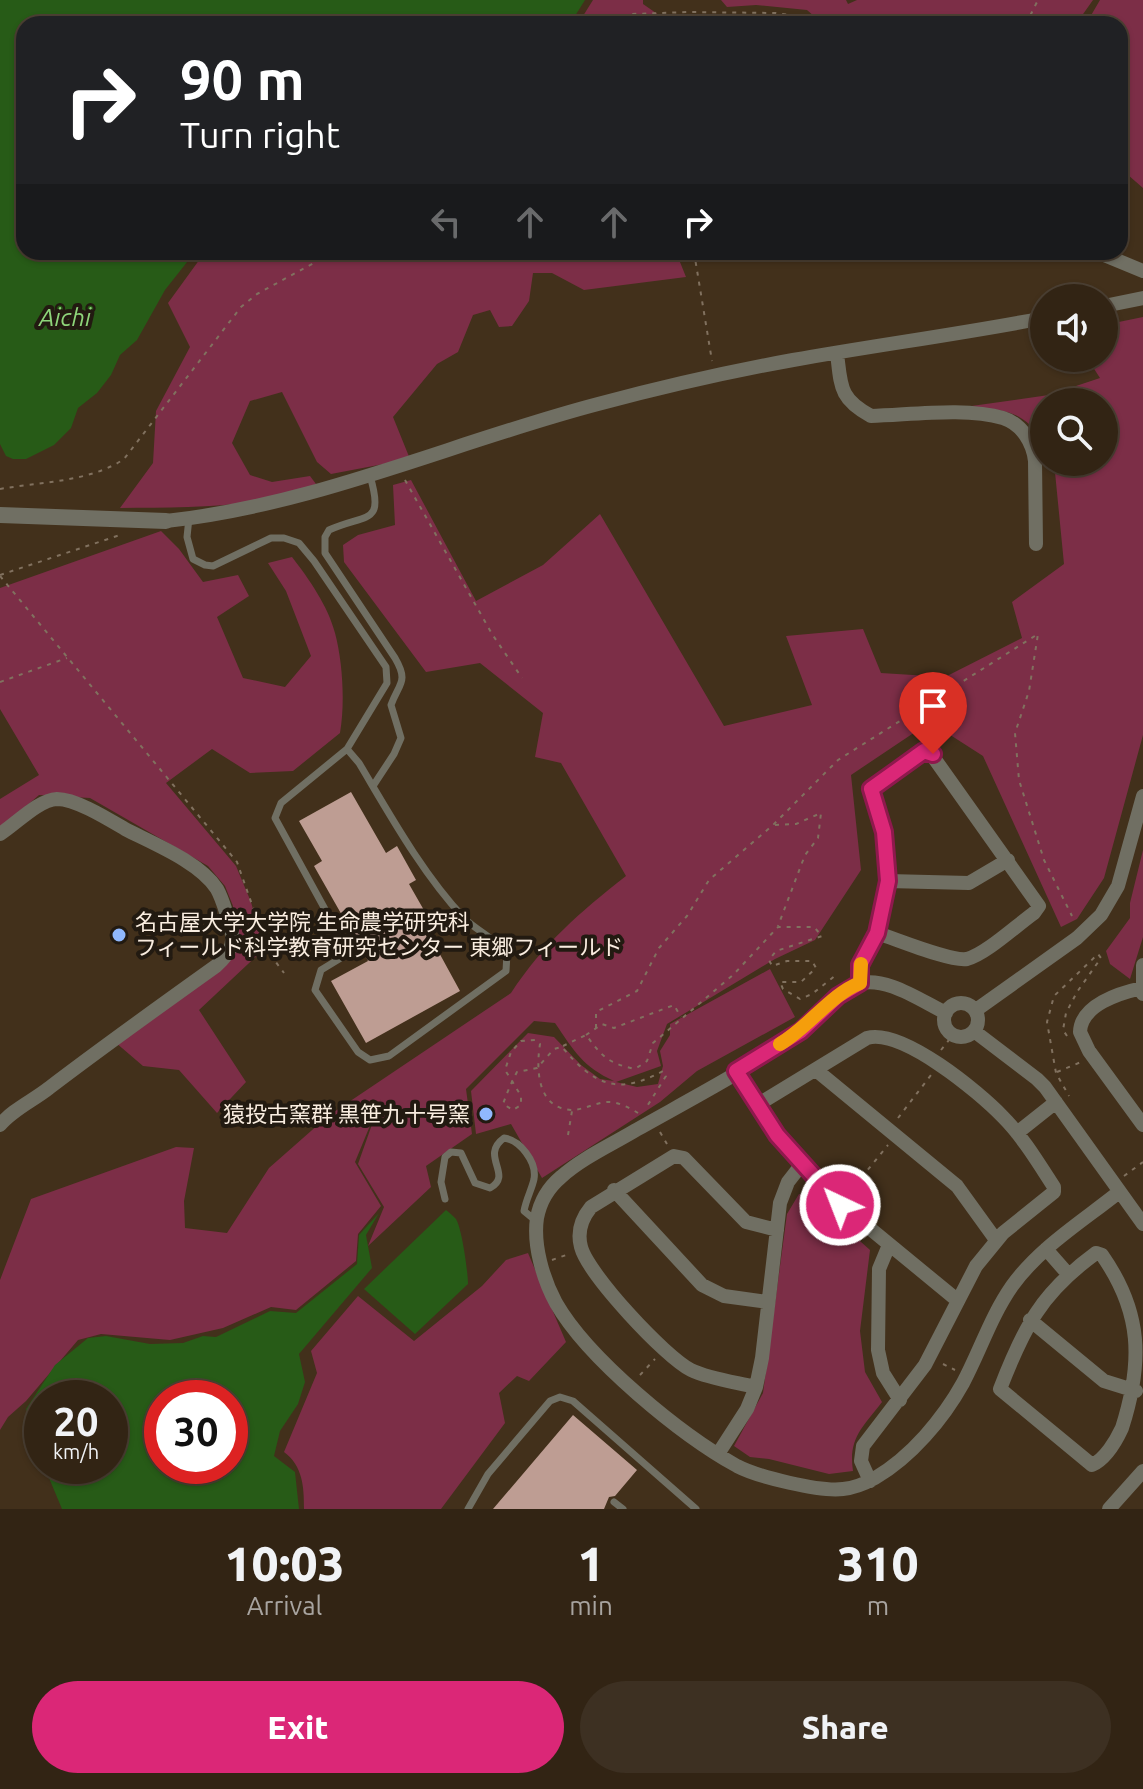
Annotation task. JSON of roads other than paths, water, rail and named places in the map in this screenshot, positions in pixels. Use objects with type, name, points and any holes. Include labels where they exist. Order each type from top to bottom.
[{"type":"street","points":[[1116,260],[1143,271]]},
{"type":"street","points":[[1118,303],[1143,298]]},
{"type":"street","points":[[0,515],[166,521],[231,513],[370,476],[595,405],[714,376],[1030,320]]},
{"type":"street","points":[[837,353],[841,387],[846,398],[855,408],[871,416],[978,415],[1003,418],[1025,433],[1034,451],[1036,544]]},
{"type":"street","points":[[860,983],[860,965],[877,933],[888,881],[884,832],[871,789],[927,751],[932,752],[1039,903],[1038,909],[972,957],[954,958],[877,933]]},
{"type":"street","points":[[976,1010],[1077,938],[1101,915],[1118,886],[1143,796]]},
{"type":"street","points":[[0,834],[45,802],[67,800],[180,858],[206,876],[218,890],[234,943],[231,951],[216,966],[0,1125]]},
{"type":"street","points":[[888,881],[969,883],[1008,860]]},
{"type":"street","points":[[1143,965],[1142,991],[1112,997],[1082,1020],[1080,1032],[1143,1125]]},
{"type":"street","points":[[946,1013],[883,984],[860,983],[838,996],[801,1031],[562,1176],[545,1196],[537,1221],[541,1263],[559,1307],[592,1349],[677,1426],[738,1466],[760,1475],[828,1489],[843,1489],[870,1481],[910,1450],[940,1418],[963,1383],[1009,1290],[1046,1249],[1117,1188]]},
{"type":"street","points":[[961,1003],[976,1010],[979,1021],[974,1031],[965,1037],[953,1035],[944,1023],[946,1013],[950,1007],[961,1003]]},
{"type":"street","points":[[974,1031],[1037,1079],[1143,1224]]},
{"type":"street","points":[[757,1105],[857,1044],[878,1036],[892,1039],[936,1063],[1003,1117],[1054,1190],[996,1240],[976,1266],[925,1365],[863,1446],[861,1461],[870,1481]]},
{"type":"street","points":[[816,1070],[957,1186],[996,1240]]},
{"type":"street","points":[[736,1071],[777,1135],[840,1205],[957,1300]]},
{"type":"street","points":[[1017,1133],[1056,1102]]},
{"type":"street","points":[[756,1387],[693,1371],[664,1350],[591,1268],[579,1238],[585,1214],[596,1202],[674,1156],[684,1158],[746,1222],[777,1230]]},
{"type":"street","points":[[718,1454],[747,1409],[756,1387],[783,1193],[802,1164]]},
{"type":"street","points":[[614,1190],[702,1285],[724,1296],[768,1302]]},
{"type":"street","points":[[889,1245],[879,1269],[878,1350],[883,1373],[900,1400]]},
{"type":"street","points":[[1046,1249],[1068,1274]]},
{"type":"street","points":[[1098,1253],[1120,1281],[1135,1314],[1140,1343],[1136,1391],[1119,1434],[1098,1462],[1090,1465],[1000,1389],[1030,1320],[1045,1298],[1068,1274],[1098,1253]]},
{"type":"street","points":[[1030,1320],[1108,1383],[1136,1391]]},
{"type":"street","points":[[1109,1509],[1143,1471]]},
{"type":"lane","points":[[370,476],[377,500],[374,511],[363,519],[329,530],[324,545],[325,553],[403,674],[402,685],[392,700],[390,711],[401,738],[373,786]]},
{"type":"lane","points":[[189,518],[187,537],[193,559],[205,565],[213,566],[271,538],[299,543],[384,661],[387,683],[347,749],[281,803],[275,818],[349,953],[321,970],[315,990],[358,1052],[370,1060],[389,1056],[506,971],[507,953],[495,938],[466,919],[420,860],[347,749]]},
{"type":"lane","points":[[445,1199],[441,1182],[445,1157],[451,1152],[461,1153],[475,1183],[490,1188],[497,1184],[500,1175],[493,1154],[496,1145],[504,1138],[510,1138],[532,1164],[534,1178],[524,1211],[537,1221]]},
{"type":"lane","points":[[468,1509],[488,1474],[550,1401],[560,1397],[573,1401],[696,1509]]},
{"type":"lane","points":[[614,1502],[623,1509]]},
{"type":"water","name":"Aichi","points":[[0,0],[585,0],[575,16],[16,16],[16,260],[189,260],[165,290],[137,340],[120,355],[111,375],[97,393],[78,408],[71,428],[54,445],[26,459],[13,459],[6,456],[0,444]]},
{"type":"water","points":[[446,1210],[458,1224],[468,1284],[415,1334],[364,1289]]},
{"type":"water","points":[[379,1213],[366,1235],[372,1268],[299,1354],[305,1382],[298,1404],[280,1431],[274,1456],[295,1472],[299,1509],[62,1509],[52,1484],[128,1484],[128,1380],[45,1380],[55,1365],[88,1338],[106,1336],[150,1344],[183,1343],[203,1336],[216,1337],[270,1311],[296,1313],[357,1264],[359,1235]]},
{"type":"place","name":"名古屋大学大学院 生命農学研究科 フィールド科学教育研究センター 東郷フィールド","points":[[119,935]]},
{"type":"place","name":"猿投古窯群 黒笹九十号窯","points":[[486,1114]]}]
